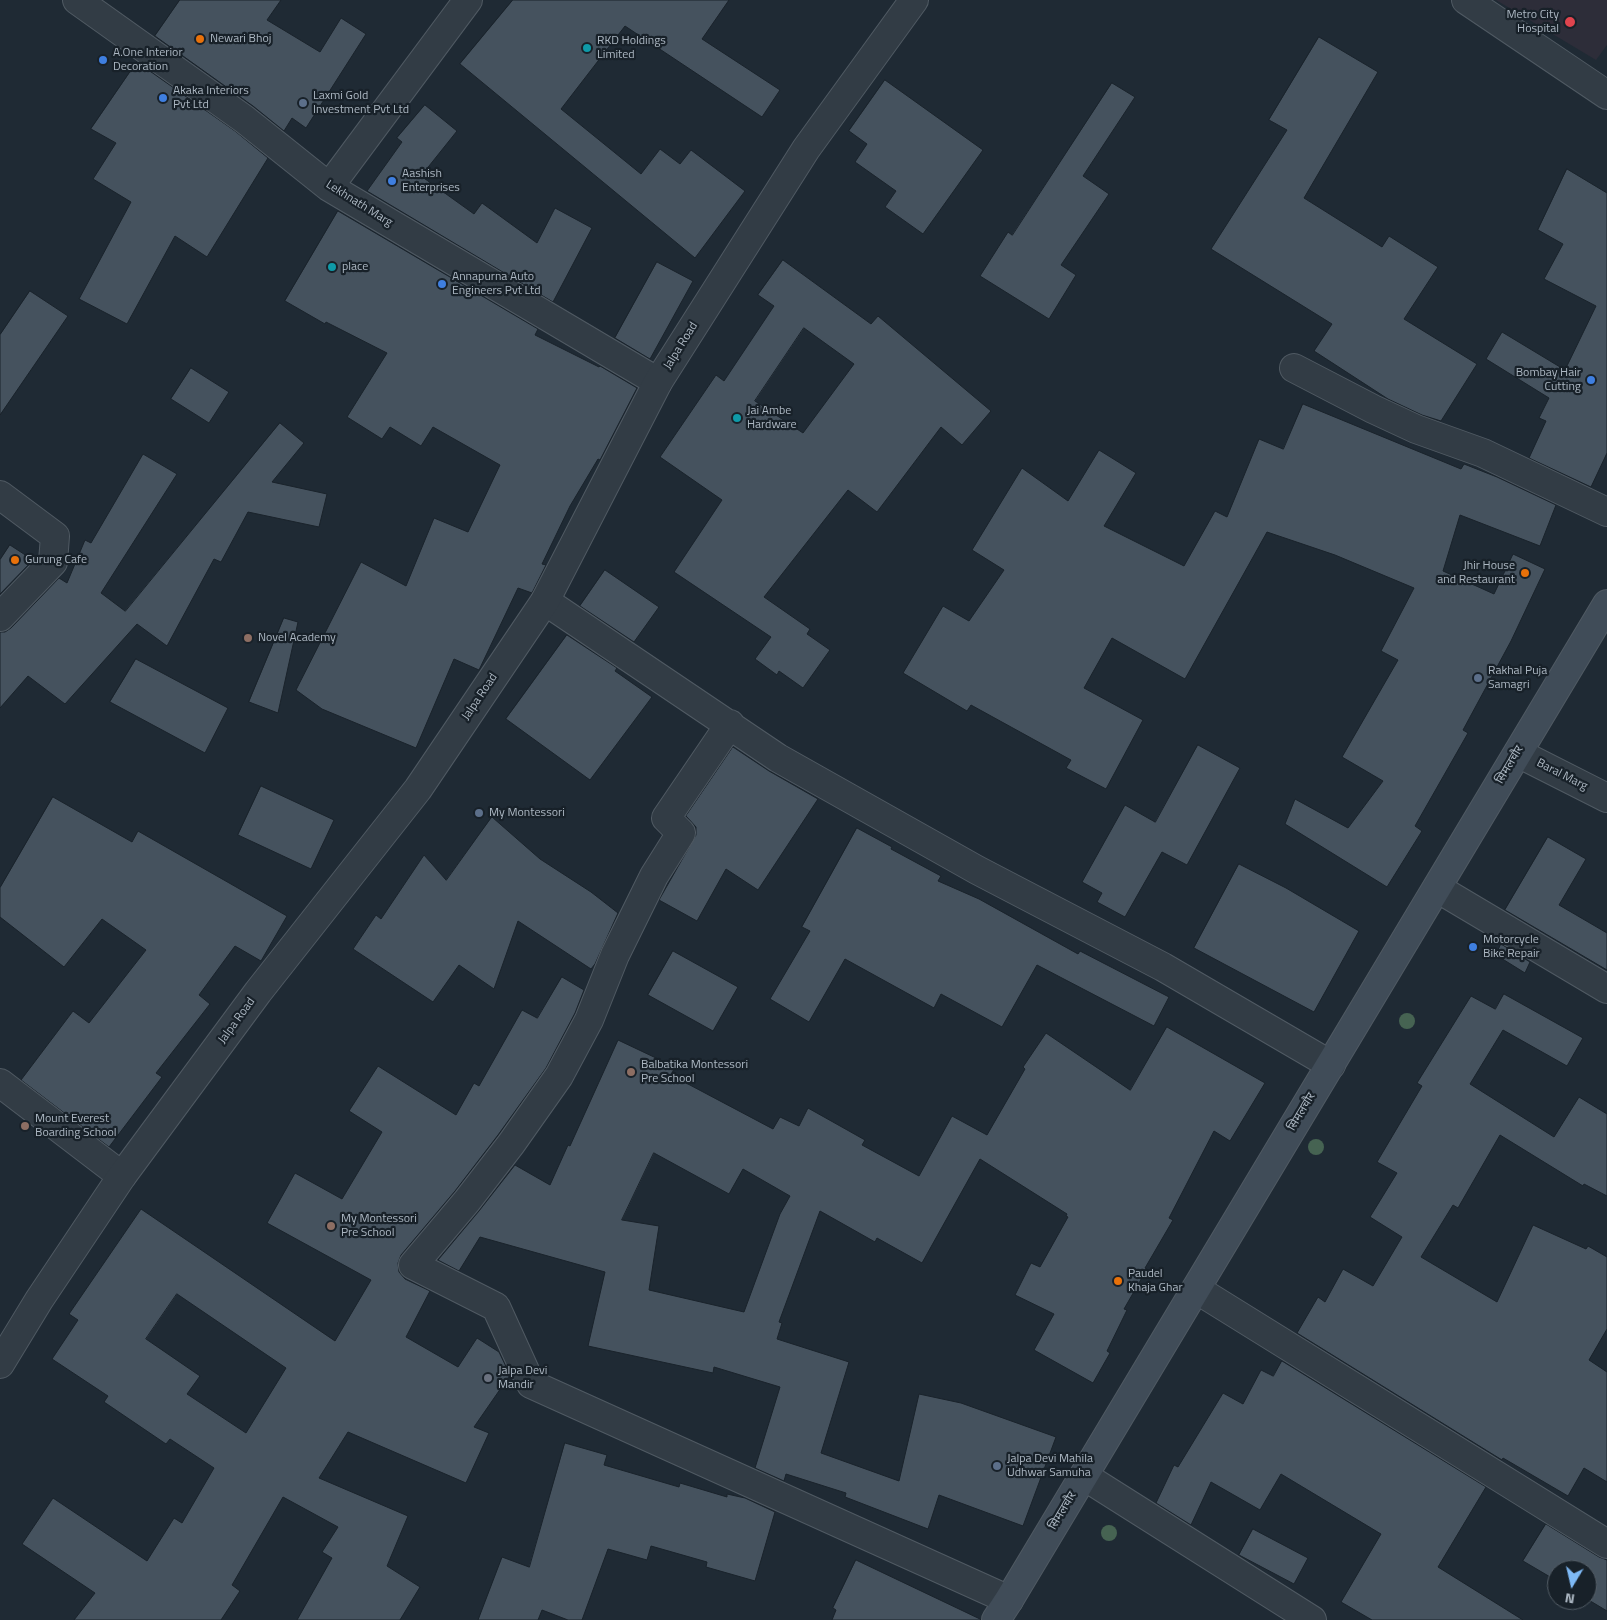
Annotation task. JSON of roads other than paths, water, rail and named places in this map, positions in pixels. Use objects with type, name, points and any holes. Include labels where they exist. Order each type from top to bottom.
[{"type":"main road","name":"सिमलचौर","points":[[1003,1610],[1607,604]]},
{"type":"street","name":"Lekhnath Marg","points":[[77,0],[244,119],[329,187],[658,382]]},
{"type":"street","points":[[329,187],[468,0]]},
{"type":"street","name":"Jalpa Road","points":[[0,1364],[39,1300],[122,1176],[258,992],[418,789],[545,601],[658,382],[806,149],[914,0]]},
{"type":"street","points":[[1466,0],[1607,95]]},
{"type":"street","points":[[1294,368],[1373,409],[1408,425],[1483,453],[1607,512]]},
{"type":"street","points":[[0,495],[55,536],[53,562],[0,617]]},
{"type":"street","points":[[545,601],[778,758],[977,870],[1163,967],[1331,1065]]},
{"type":"street","points":[[730,724],[666,818],[681,833],[654,876],[615,955],[588,1020],[559,1076],[511,1144],[467,1201],[413,1265],[496,1307],[531,1384],[1003,1610]]},
{"type":"street","name":"Baral Marg","points":[[1518,752],[1607,798]]},
{"type":"street","points":[[1437,888],[1607,989]]},
{"type":"street","points":[[0,1083],[122,1176]]},
{"type":"street","points":[[1196,1289],[1607,1544]]},
{"type":"street","points":[[1084,1476],[1312,1620]]},
{"type":"place","name":"Metro City Hospital","points":[[1570,22]]},
{"type":"place","name":"Newari Bhoj","points":[[200,39]]},
{"type":"place","name":"RKD Holdings Limited","points":[[587,48]]},
{"type":"place","name":"A.One Interior Decoration","points":[[103,60]]},
{"type":"place","name":"Akaka Interiors Pvt Ltd","points":[[163,98]]},
{"type":"place","name":"Laxmi Gold Investment Pvt Ltd","points":[[303,103]]},
{"type":"place","name":"Aashish Enterprises","points":[[392,181]]},
{"type":"place","name":"place","points":[[332,267]]},
{"type":"place","name":"Annapurna Auto Engineers Pvt Ltd","points":[[442,284]]},
{"type":"place","name":"Bombay Hair Cutting","points":[[1591,380]]},
{"type":"place","name":"Jai Ambe Hardware","points":[[737,418]]},
{"type":"place","name":"Gurung Cafe","points":[[15,560]]},
{"type":"place","name":"Jhir House and Restaurant","points":[[1525,573]]},
{"type":"place","name":"Novel Academy","points":[[248,638]]},
{"type":"place","name":"Rakhal Puja Samagri","points":[[1478,678]]},
{"type":"place","name":"My Montessori","points":[[479,813]]},
{"type":"place","name":"Motorcycle Bike Repair","points":[[1473,947]]},
{"type":"place","name":"Balbatika Montessori Pre School","points":[[631,1072]]},
{"type":"place","name":"Mount Everest Boarding School","points":[[25,1126]]},
{"type":"place","name":"My Montessori Pre School","points":[[331,1226]]},
{"type":"place","name":"Paudel Khaja Ghar","points":[[1118,1281]]},
{"type":"place","name":"Jalpa Devi Mandir","points":[[488,1378]]},
{"type":"place","name":"Jalpa Devi Mahila Udhwar Samuha","points":[[997,1466]]}]
